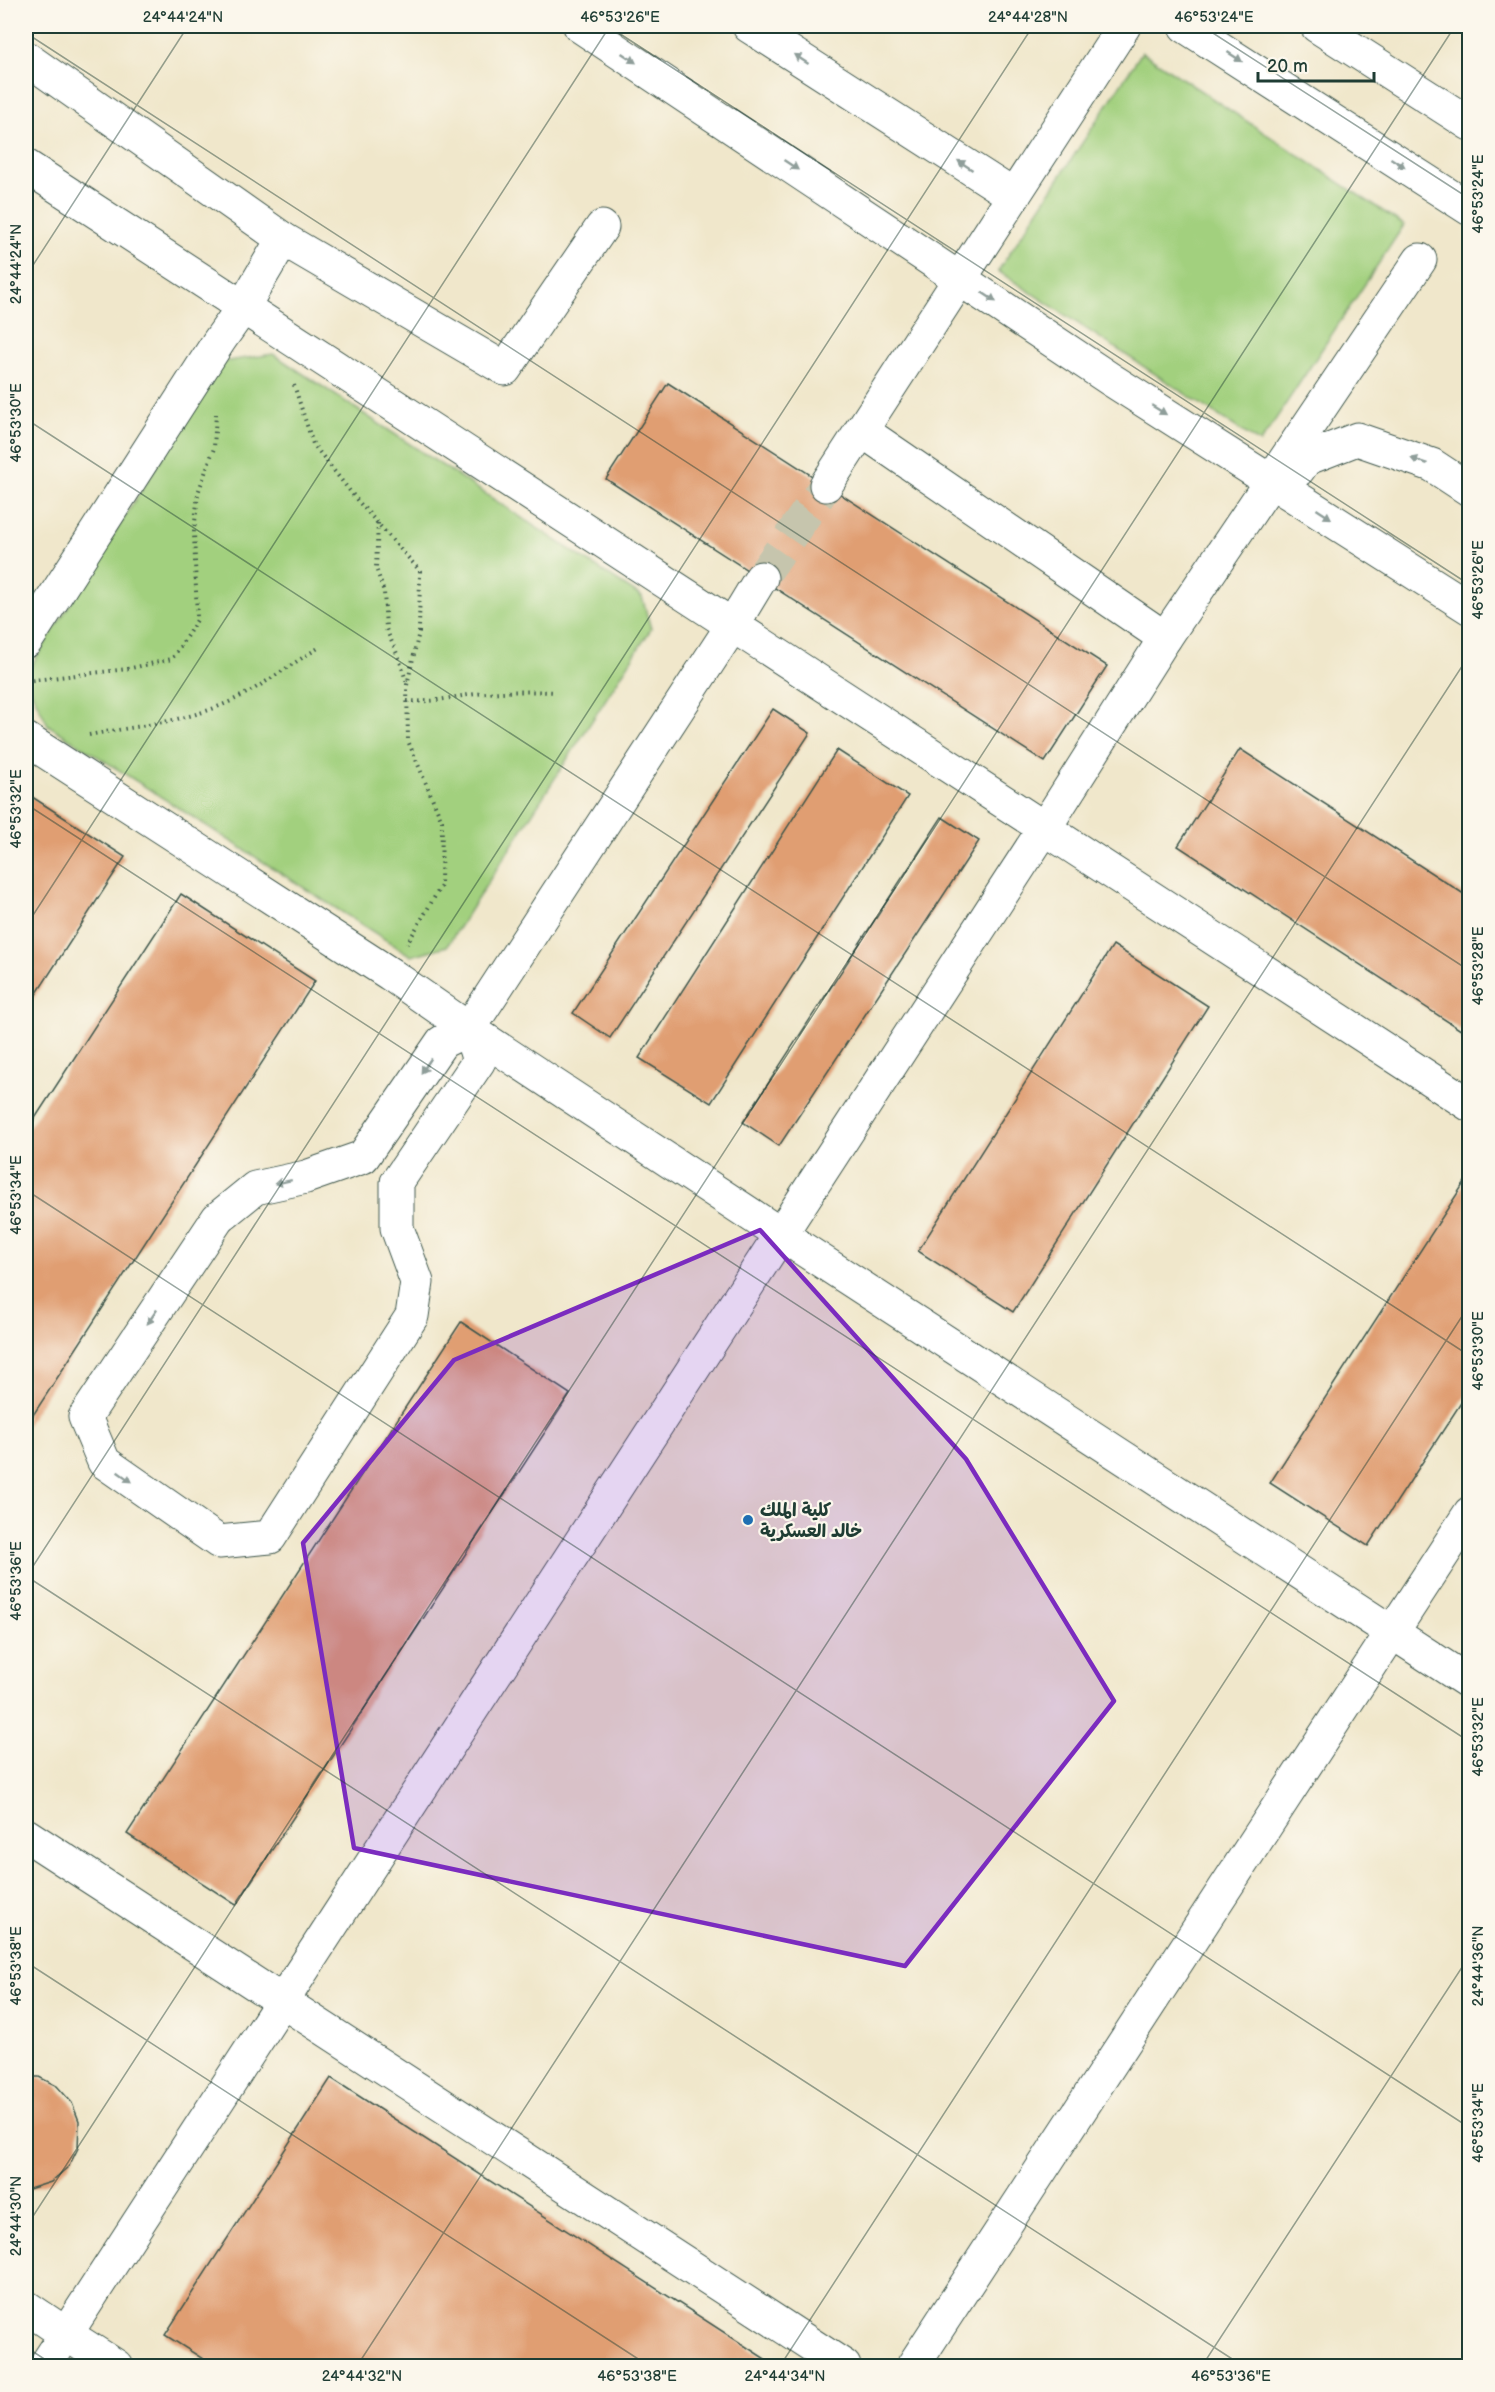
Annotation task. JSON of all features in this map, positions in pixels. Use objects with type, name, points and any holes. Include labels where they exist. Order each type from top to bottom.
[{"type":"main road","points":[[580,26],[1110,379],[1470,608]]},
{"type":"main road","points":[[749,26],[1014,196]]},
{"type":"main road","points":[[826,485],[1124,26]]},
{"type":"main road","points":[[1185,26],[1470,209]]},
{"type":"main road","points":[[1317,26],[1470,124]]},
{"type":"main road","points":[[26,58],[284,239],[505,369],[602,226]]},
{"type":"main road","points":[[26,166],[1470,1105]]},
{"type":"main road","points":[[26,641],[243,307],[284,239]]},
{"type":"main road","points":[[45,2367],[1044,829],[1165,638],[1420,260]]},
{"type":"main road","points":[[861,430],[1165,638]]},
{"type":"main road","points":[[1272,481],[1285,479],[1299,470],[1306,459],[1357,439],[1432,465],[1470,490]]},
{"type":"main road","points":[[469,1029],[479,1061],[398,1182],[397,1228],[417,1282],[412,1316],[270,1537],[219,1542],[104,1462],[85,1417],[218,1218],[255,1188],[306,1177],[363,1157],[442,1042],[469,1029],[761,579]]},
{"type":"main road","points":[[30,742],[390,974],[469,1029],[780,1234],[1470,1683]]},
{"type":"main road","points":[[913,2367],[1470,1513]]},
{"type":"main road","points":[[26,1835],[844,2367]]},
{"type":"main road","points":[[26,2307],[116,2367]]},
{"type":"path","points":[[276,330],[313,444],[357,500],[420,571],[419,632],[407,685],[408,741],[442,821],[441,886],[390,974]]},
{"type":"path","points":[[26,681],[127,669],[172,659],[197,620],[194,532],[198,494],[214,448],[216,413]]},
{"type":"path","points":[[378,523],[376,568],[384,592],[386,629],[399,658],[407,685]]},
{"type":"path","points":[[30,742],[179,719],[227,703],[268,682],[300,658],[320,647]]},
{"type":"path","points":[[407,701],[429,703],[473,694],[513,690],[556,692]]},
{"type":"highlighted area","points":[[760,1230],[966,1459],[1114,1701],[905,1966],[354,1848],[303,1543],[454,1360]]},
{"type":"green space","points":[[1142,52],[1404,225],[1260,443],[998,271]]},
{"type":"green space","points":[[273,354],[642,597],[651,629],[447,946],[411,956],[48,725],[26,680],[26,674],[222,362]]},
{"type":"building","points":[[668,383],[1107,666],[1045,762],[606,479]]},
{"type":"building","points":[[773,709],[810,733],[610,1038],[573,1013]]},
{"type":"building","points":[[1240,749],[1470,898],[1470,1036],[1178,846]]},
{"type":"building","points":[[837,750],[908,796],[711,1103],[639,1058]]},
{"type":"building","points":[[26,793],[125,857],[26,1010]]},
{"type":"building","points":[[942,817],[979,841],[779,1146],[743,1122]]},
{"type":"building","points":[[181,894],[315,981],[26,1426],[26,1132]]},
{"type":"building","points":[[1113,945],[1208,1006],[1013,1312],[918,1251]]},
{"type":"building","points":[[1470,1174],[1470,1389],[1368,1546],[1270,1483]]},
{"type":"building","points":[[461,1322],[570,1394],[236,1905],[127,1834]]},
{"type":"building","points":[[26,2077],[39,2077],[57,2086],[72,2103],[79,2121],[78,2148],[69,2166],[51,2182],[26,2190]]},
{"type":"building","points":[[331,2078],[776,2366],[214,2366],[165,2335]]},
{"type":"tunnel","points":[[761,578],[826,485]]},
{"type":"place","name":"كلية الملك خالد العسكرية","points":[[748,1520]]}]
